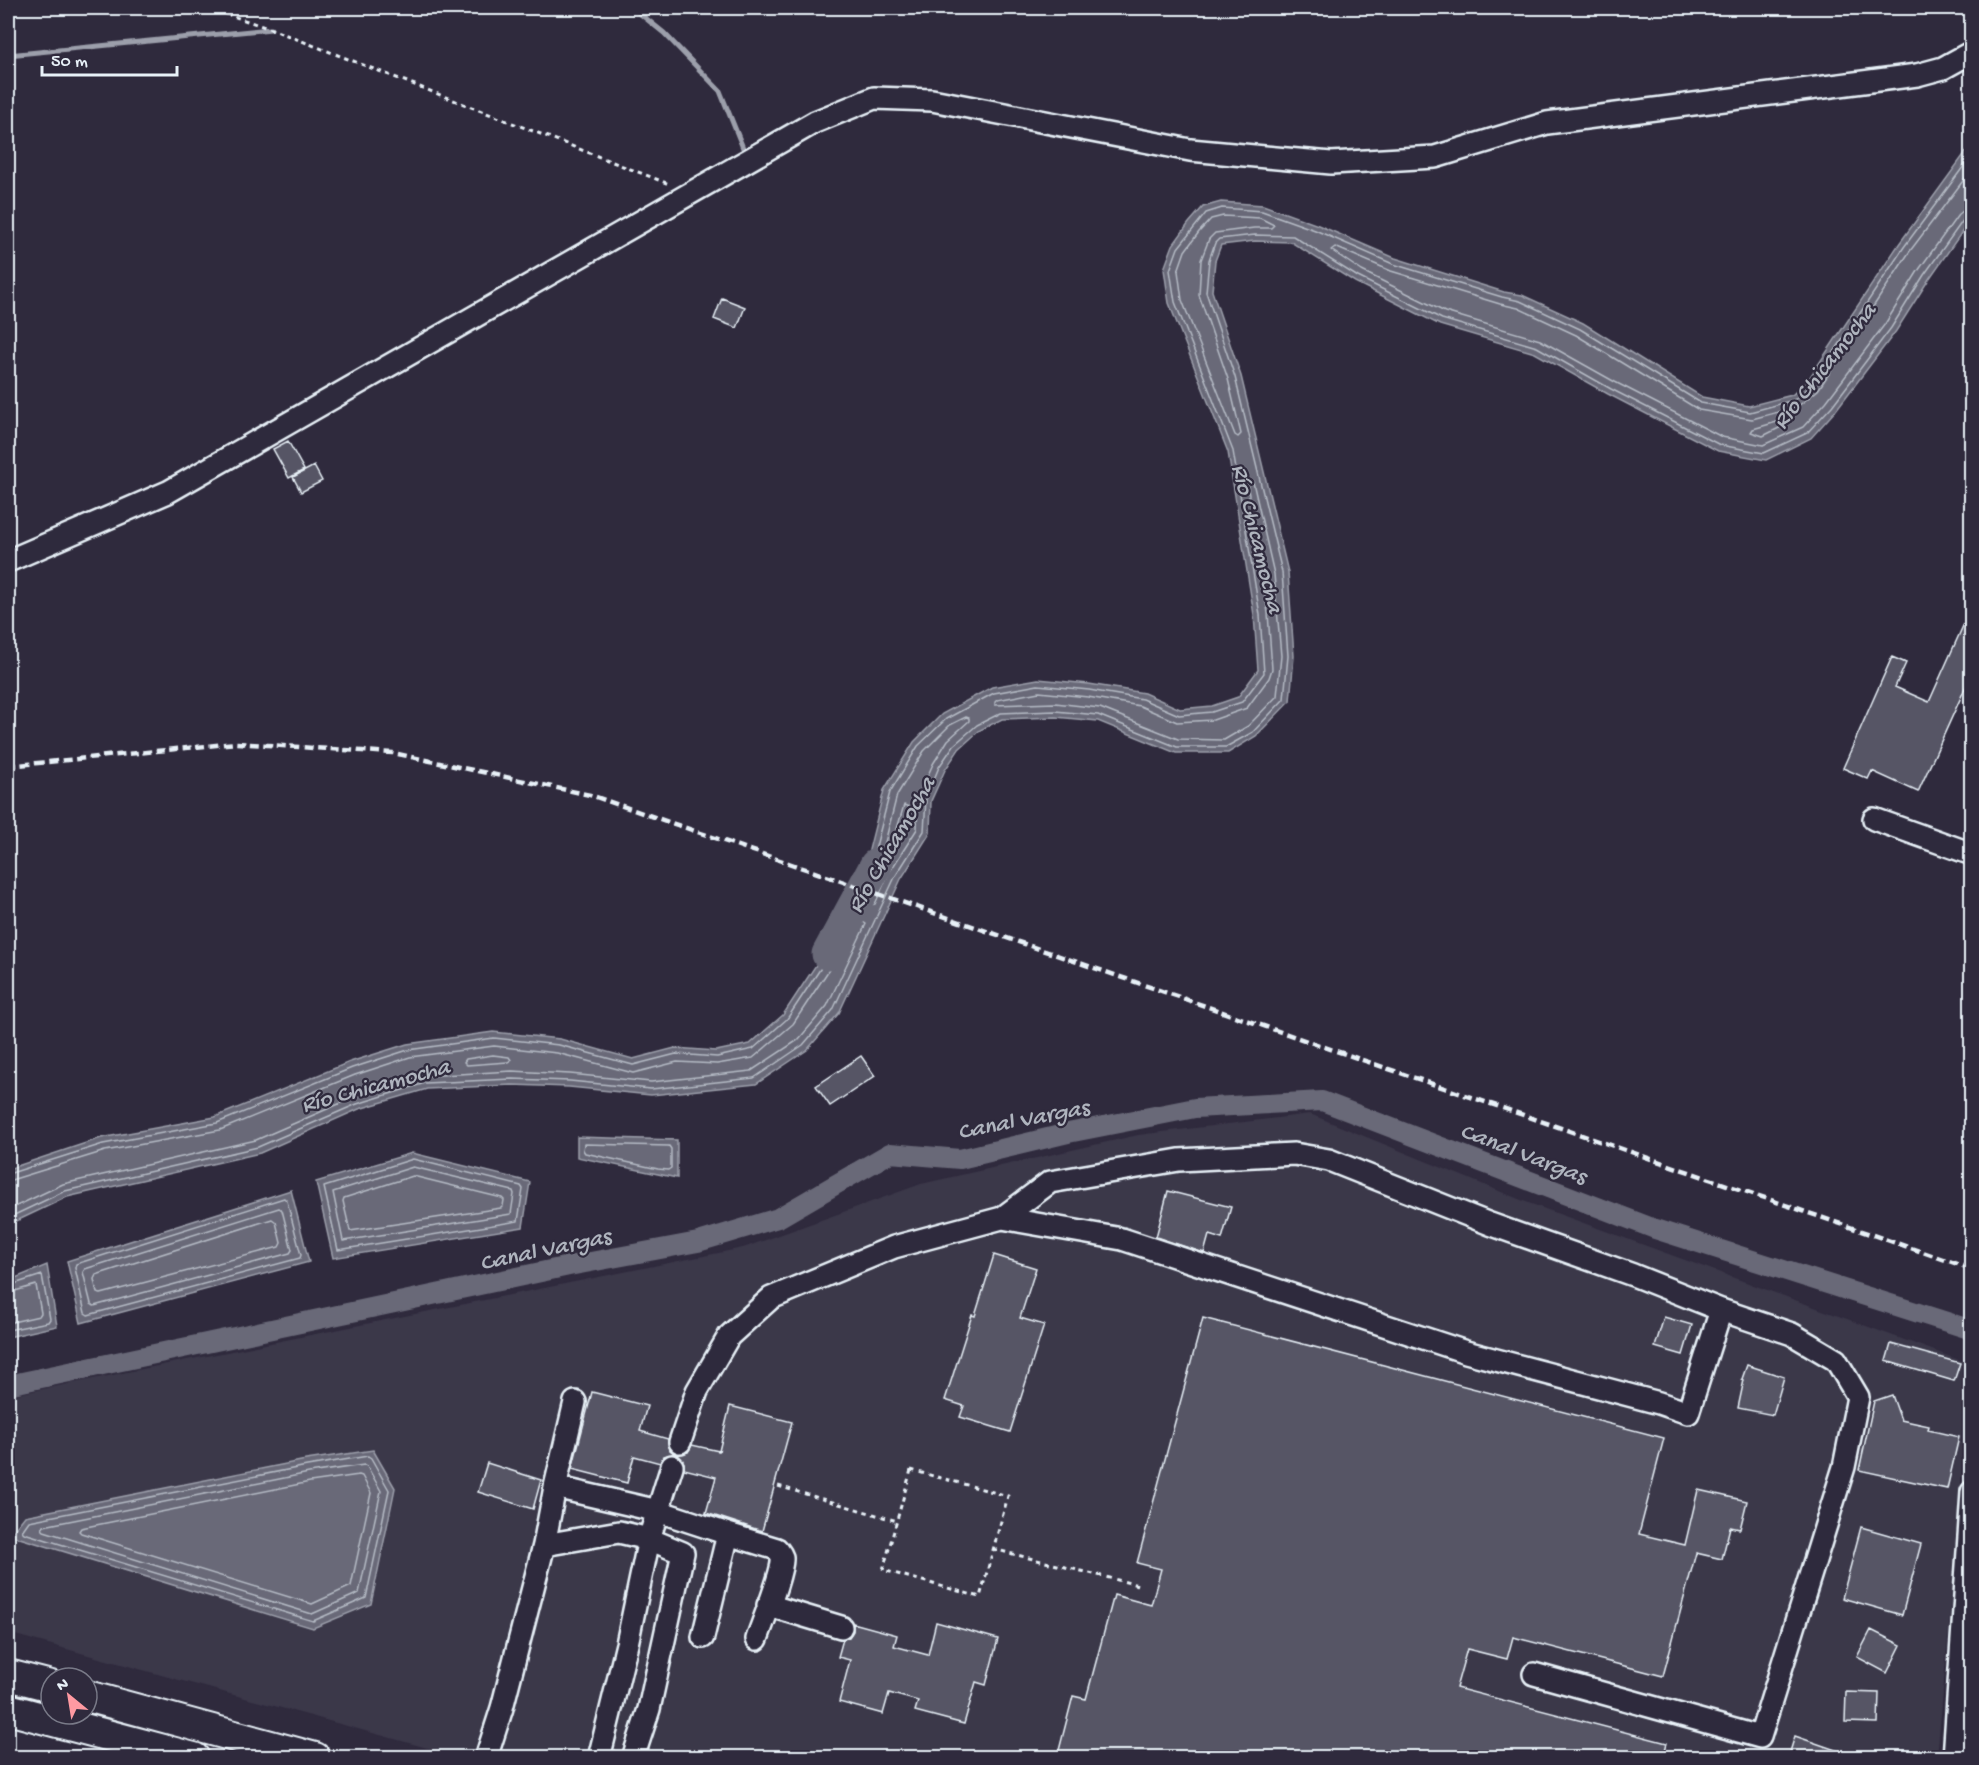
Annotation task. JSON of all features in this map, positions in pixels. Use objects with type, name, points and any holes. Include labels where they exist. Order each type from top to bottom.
[{"type":"highway","points":[[8,1675],[39,1683]]},
{"type":"highway","points":[[99,1699],[315,1758]]},
{"type":"highway","points":[[8,1709],[194,1758]]},
{"type":"street","points":[[8,561],[168,492],[816,122],[874,98],[932,100],[1190,150],[1331,163],[1435,158],[1547,123],[1917,75],[1943,68],[1971,52]]},
{"type":"street","points":[[1874,819],[1971,854]]},
{"type":"street","points":[[680,1442],[697,1391],[729,1336],[771,1298],[894,1247],[1002,1218],[1050,1182],[1179,1160],[1294,1154],[1329,1160],[1490,1224],[1792,1334],[1836,1360],[1858,1397],[1844,1467],[1760,1737],[1534,1674]]},
{"type":"street","points":[[1002,1218],[1122,1239],[1467,1352],[1659,1403],[1688,1413],[1721,1310]]},
{"type":"street","points":[[486,1758],[502,1707],[544,1545],[575,1402]]},
{"type":"street","points":[[599,1758],[627,1644],[649,1539],[672,1466]]},
{"type":"street","points":[[555,1487],[658,1511],[777,1549],[782,1555],[780,1568],[757,1639]]},
{"type":"street","points":[[1954,1758],[1971,1502]]},
{"type":"street","points":[[618,1532],[633,1506]]},
{"type":"street","points":[[633,1758],[649,1709],[683,1553],[693,1522]]},
{"type":"street","points":[[544,1545],[618,1532],[649,1539],[683,1553]]},
{"type":"street","points":[[703,1637],[728,1534]]},
{"type":"street","points":[[768,1605],[841,1627]]},
{"type":"path","points":[[209,8],[272,29],[693,192]]},
{"type":"path","points":[[911,1470],[1008,1496],[980,1597],[883,1570],[897,1521],[911,1470]]},
{"type":"path","points":[[777,1486],[897,1521]]},
{"type":"path","points":[[993,1549],[1138,1586]]},
{"type":"shaded area","points":[[1310,1114],[1526,1202],[1962,1361],[1961,1499],[1937,1757],[460,1757],[8,1633],[8,1396],[743,1248],[921,1184],[1138,1135]]},
{"type":"water","points":[[1971,145],[1971,219],[1896,331],[1836,410],[1811,438],[1766,460],[1718,451],[1535,353],[1440,325],[1355,282],[1291,242],[1255,241],[1221,245],[1215,261],[1212,291],[1241,376],[1288,572],[1294,656],[1290,701],[1256,736],[1228,753],[1176,753],[1098,721],[1055,717],[1002,719],[980,730],[959,749],[945,770],[931,801],[930,833],[901,879],[839,1013],[807,1050],[756,1084],[651,1095],[569,1087],[512,1085],[427,1089],[359,1109],[260,1153],[67,1197],[8,1225],[8,1169],[101,1138],[215,1117],[350,1062],[407,1044],[493,1032],[560,1039],[633,1059],[675,1048],[716,1051],[750,1044],[783,1015],[855,906],[884,790],[914,742],[942,714],[992,687],[1038,679],[1144,693],[1180,709],[1212,706],[1238,697],[1258,670],[1254,615],[1228,452],[1169,303],[1164,269],[1173,245],[1203,207],[1221,202],[1263,205],[1318,225],[1395,258],[1504,292],[1522,295],[1583,323],[1702,397],[1749,406],[1792,395],[1808,380],[1899,244]]},
{"type":"water","points":[[577,1137],[677,1140],[677,1178],[577,1157]]},
{"type":"water","points":[[412,1153],[530,1182],[523,1227],[333,1258],[316,1182]]},
{"type":"water","points":[[291,1190],[309,1262],[81,1323],[67,1261]]},
{"type":"water","points":[[47,1265],[57,1326],[8,1337],[8,1281]]},
{"type":"water","points":[[373,1450],[395,1488],[371,1604],[313,1628],[10,1535],[25,1516],[306,1460]]},
{"type":"building","points":[[722,298],[745,307],[737,328],[714,319]]},
{"type":"building","points":[[288,441],[304,470],[289,478],[273,449]]},
{"type":"building","points":[[314,466],[322,481],[301,492],[293,477]]},
{"type":"building","points":[[1971,608],[1971,675],[1918,792],[1872,771],[1868,779],[1843,768],[1892,657],[1906,663],[1895,687],[1929,702]]},
{"type":"building","points":[[861,1056],[875,1076],[830,1106],[816,1086]]},
{"type":"building","points":[[1168,1191],[1231,1207],[1222,1239],[1209,1235],[1204,1253],[1156,1237]]},
{"type":"building","points":[[994,1255],[1036,1268],[1020,1318],[1044,1325],[1010,1432],[960,1417],[964,1406],[945,1400]]},
{"type":"building","points":[[1664,1317],[1692,1325],[1683,1355],[1655,1347]]},
{"type":"building","points":[[1203,1318],[1664,1438],[1639,1534],[1685,1545],[1698,1490],[1747,1501],[1740,1529],[1730,1527],[1722,1559],[1696,1553],[1663,1676],[1513,1637],[1507,1659],[1467,1649],[1456,1688],[1667,1743],[1663,1758],[1057,1758],[1073,1696],[1086,1699],[1114,1595],[1151,1605],[1161,1569],[1137,1563]]},
{"type":"building","points":[[1891,1344],[1960,1363],[1954,1381],[1886,1361]]},
{"type":"building","points":[[1747,1365],[1784,1377],[1773,1415],[1738,1408],[1744,1380],[1742,1379]]},
{"type":"building","points":[[592,1392],[647,1406],[640,1431],[668,1439],[670,1450],[675,1454],[664,1456],[660,1463],[634,1456],[627,1483],[572,1469]]},
{"type":"building","points":[[1892,1395],[1901,1420],[1929,1426],[1928,1430],[1959,1437],[1947,1489],[1859,1470],[1874,1401]]},
{"type":"building","points":[[730,1406],[792,1422],[762,1531],[706,1513],[716,1477],[684,1469],[684,1463],[677,1454],[688,1452],[692,1445],[719,1451]]},
{"type":"building","points":[[487,1463],[541,1480],[533,1509],[478,1492]]},
{"type":"building","points":[[1861,1527],[1921,1544],[1902,1615],[1842,1598]]},
{"type":"building","points":[[936,1622],[998,1639],[986,1685],[976,1682],[964,1724],[915,1711],[918,1701],[889,1693],[883,1714],[839,1702],[850,1660],[838,1657],[843,1639],[849,1637],[853,1631],[853,1623],[897,1635],[894,1646],[928,1655]]},
{"type":"building","points":[[1871,1630],[1901,1645],[1887,1673],[1857,1657]]},
{"type":"building","points":[[1846,1692],[1879,1693],[1878,1723],[1845,1722]]},
{"type":"building","points":[[1795,1736],[1850,1755],[1849,1758],[1788,1758]]},
{"type":"waterway","points":[[633,8],[664,33],[720,91],[743,148]]},
{"type":"waterway","points":[[8,55],[271,29]]},
{"type":"waterway","name":"Río Chicamocha","points":[[828,954],[876,865]]},
{"type":"waterway","name":"Canal Vargas","points":[[8,1385],[569,1266],[698,1242],[778,1218],[890,1153],[960,1159],[1068,1133],[1195,1108],[1322,1101],[1655,1229],[1972,1330]]},
{"type":"railway","points":[[8,766],[236,743],[393,753],[590,795],[1972,1269]]}]
